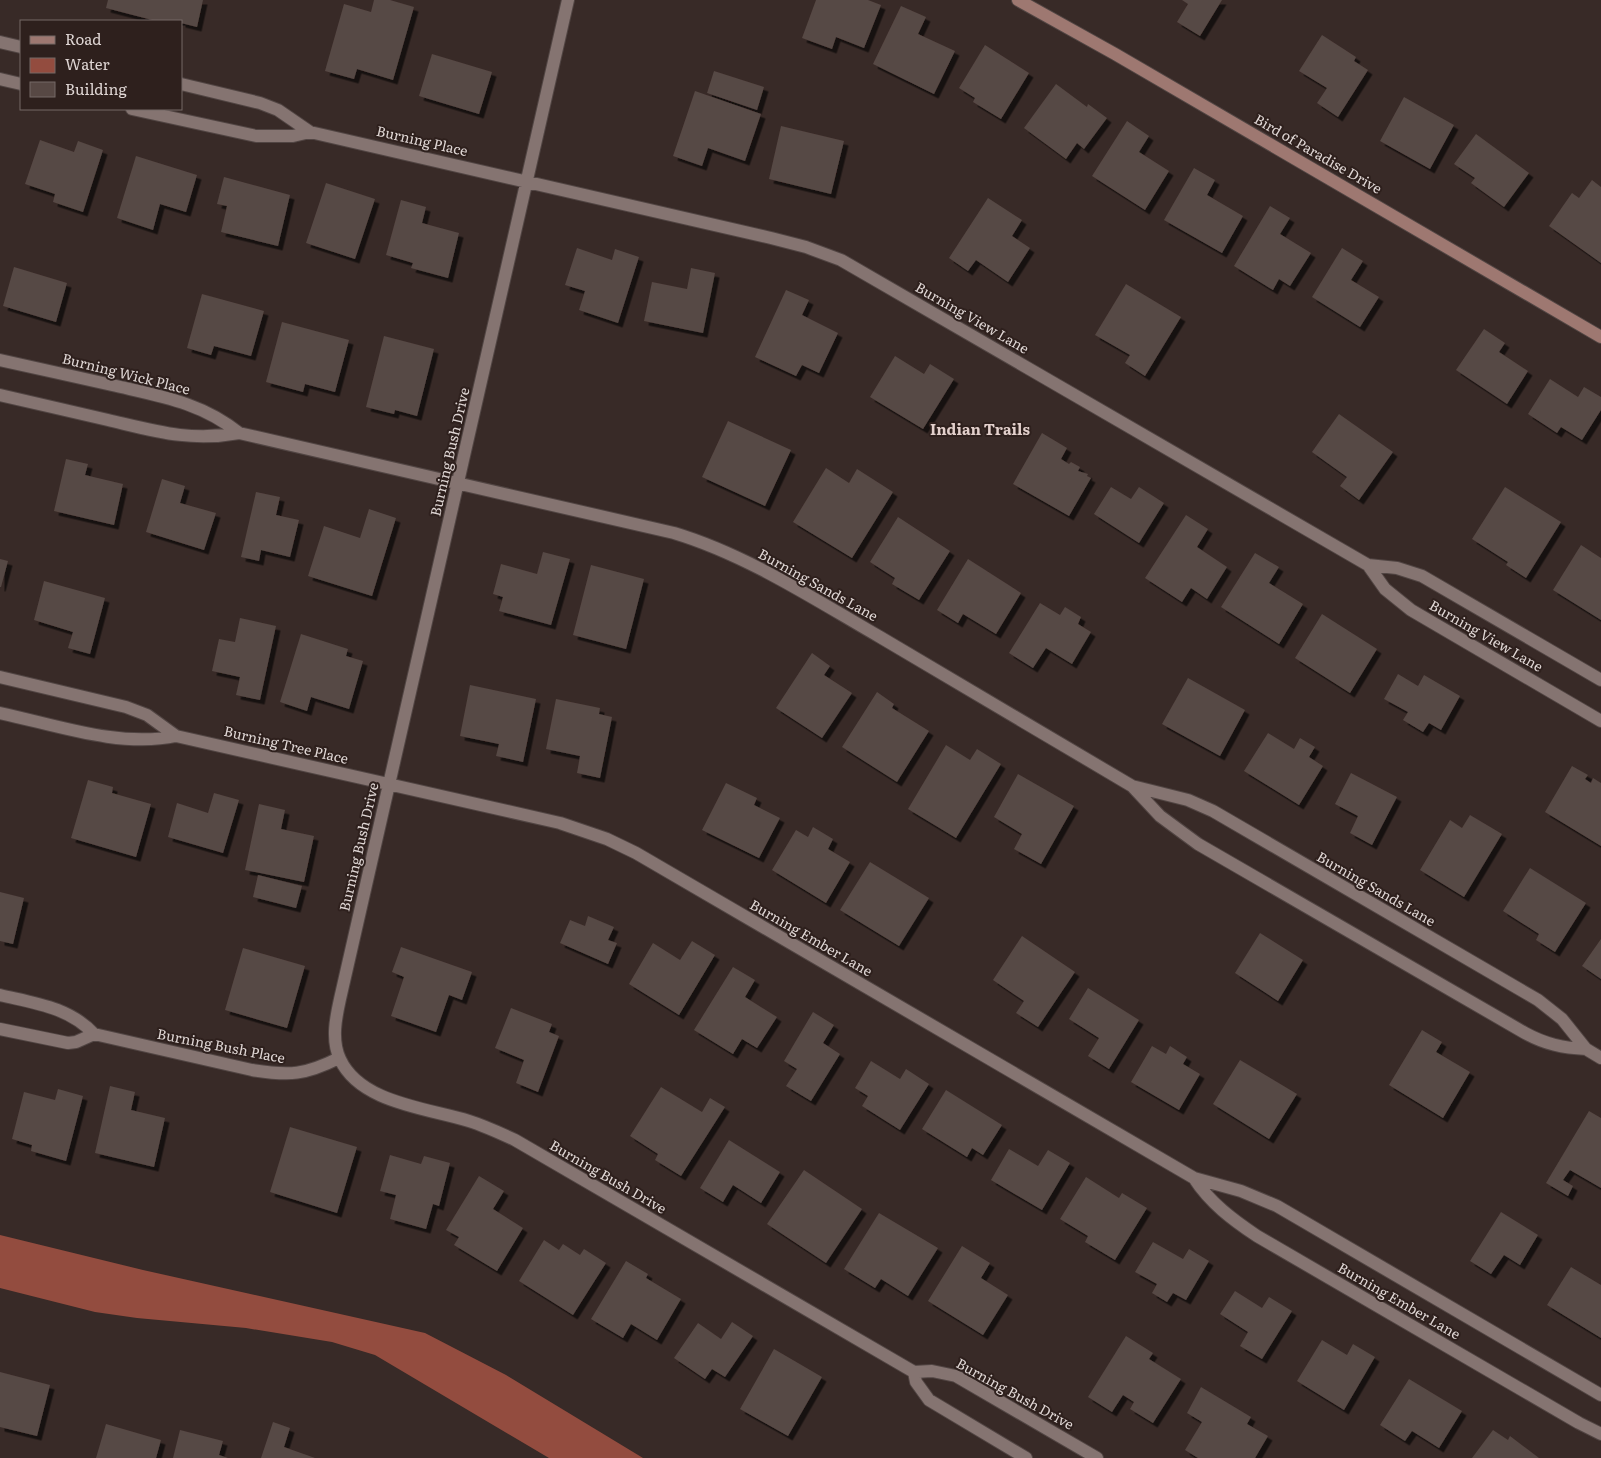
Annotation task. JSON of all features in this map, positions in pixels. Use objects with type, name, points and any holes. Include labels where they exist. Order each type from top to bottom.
[{"type":"street","name":"Burning Bush Drive","points":[[568,0],[340,999],[335,1029],[336,1049],[339,1058],[352,1076],[371,1091],[396,1102],[470,1121],[515,1140],[914,1372],[932,1371],[956,1376],[1097,1458]]},
{"type":"street","name":"Bird of Paradise Drive","points":[[1018,0],[1116,54],[1601,337]]},
{"type":"street","points":[[0,42],[20,47]]},
{"type":"street","points":[[0,79],[20,84]]},
{"type":"street","name":"Burning Place","points":[[182,84],[260,102],[278,110],[310,132],[527,181]]},
{"type":"street","name":"Burning Place","points":[[137,110],[256,136],[293,136],[310,132]]},
{"type":"street","name":"Burning View Lane","points":[[527,181],[770,238],[842,260],[1368,565],[1397,568],[1422,576],[1601,680]]},
{"type":"street","name":"Burning Wick Place","points":[[0,360],[175,400],[210,413],[225,421],[239,433]]},
{"type":"street","name":"Burning Wick Place","points":[[0,395],[170,434],[202,438],[239,433],[458,483]]},
{"type":"street","name":"Burning Sands Lane","points":[[458,483],[674,533],[716,548],[747,562],[807,595],[1132,786],[1172,825],[1198,844],[1537,1040],[1549,1045],[1586,1049]]},
{"type":"street","name":"Burning View Lane","points":[[1368,565],[1385,589],[1411,610],[1601,721]]},
{"type":"street","name":"Burning Tree Place","points":[[0,677],[126,707],[146,715],[176,736],[388,784]]},
{"type":"street","name":"Burning Tree Place","points":[[0,713],[116,738],[158,740],[176,736]]},
{"type":"street","name":"Burning Ember Lane","points":[[388,784],[560,824],[621,846],[1194,1178],[1241,1190],[1277,1206],[1601,1395]]},
{"type":"street","name":"Burning Sands Lane","points":[[1132,786],[1188,800],[1221,816],[1538,1000],[1562,1019],[1586,1049],[1601,1058]]},
{"type":"street","name":"Burning Bush Place","points":[[0,994],[63,1011],[87,1026],[94,1034],[252,1070],[279,1074],[307,1072],[339,1058]]},
{"type":"street","points":[[0,1029],[68,1043],[76,1042],[94,1034]]},
{"type":"street","name":"Burning Ember Lane","points":[[1194,1178],[1213,1202],[1257,1236],[1601,1434]]},
{"type":"street","points":[[914,1372],[919,1389],[936,1406],[1026,1458]]},
{"type":"water","points":[[0,1235],[143,1270],[425,1333],[506,1375],[643,1458],[549,1458],[375,1355],[332,1342],[246,1328],[137,1318],[95,1312],[0,1288]]},
{"type":"building","points":[[108,0],[203,0],[197,27],[182,23],[182,20],[152,20],[106,8]]},
{"type":"building","points":[[374,0],[390,0],[414,7],[393,80],[357,69],[354,79],[325,71],[344,4],[371,12]]},
{"type":"building","points":[[816,0],[868,0],[881,5],[864,48],[836,37],[832,49],[802,38]]},
{"type":"building","points":[[1182,0],[1222,0],[1200,36],[1177,22],[1188,4]]},
{"type":"building","points":[[901,6],[926,17],[918,34],[955,51],[934,94],[873,64]]},
{"type":"building","points":[[1322,35],[1356,57],[1354,61],[1368,70],[1338,117],[1317,103],[1327,88],[1299,71]]},
{"type":"building","points":[[985,45],[1029,73],[1001,119],[973,102],[975,98],[959,88]]},
{"type":"building","points":[[432,54],[492,72],[479,114],[419,96]]},
{"type":"building","points":[[714,71],[764,87],[757,110],[707,93]]},
{"type":"building","points":[[1056,84],[1087,107],[1088,104],[1107,118],[1084,149],[1077,143],[1066,159],[1024,128]]},
{"type":"building","points":[[695,91],[761,114],[745,161],[708,148],[702,166],[673,156]]},
{"type":"building","points":[[1404,97],[1454,125],[1430,169],[1380,141]]},
{"type":"building","points":[[1127,121],[1149,136],[1139,152],[1169,171],[1145,210],[1092,176]]},
{"type":"building","points":[[781,126],[844,141],[831,194],[769,179]]},
{"type":"building","points":[[1476,134],[1529,173],[1504,207],[1471,183],[1475,178],[1454,164]]},
{"type":"building","points":[[40,140],[74,152],[78,141],[103,150],[83,212],[53,202],[55,194],[25,184]]},
{"type":"building","points":[[136,156],[197,175],[186,212],[160,204],[153,230],[117,218]]},
{"type":"building","points":[[1194,168],[1215,180],[1207,195],[1243,216],[1222,253],[1164,220]]},
{"type":"building","points":[[224,177],[290,195],[278,246],[221,232],[227,206],[217,204]]},
{"type":"building","points":[[1592,180],[1601,187],[1601,263],[1549,226],[1572,193],[1579,198]]},
{"type":"building","points":[[326,183],[375,199],[355,259],[306,243]]},
{"type":"building","points":[[988,198],[1022,220],[1012,236],[1030,248],[1008,282],[976,260],[968,271],[949,258]]},
{"type":"building","points":[[401,200],[426,207],[422,223],[459,233],[448,278],[411,268],[413,263],[386,255]]},
{"type":"building","points":[[1270,206],[1290,218],[1280,234],[1311,253],[1290,286],[1279,279],[1273,290],[1234,266]]},
{"type":"building","points":[[577,248],[612,260],[615,249],[639,257],[618,323],[579,310],[585,291],[565,285]]},
{"type":"building","points":[[1342,248],[1363,261],[1351,280],[1379,297],[1360,327],[1312,297]]},
{"type":"building","points":[[14,267],[67,283],[56,322],[3,306]]},
{"type":"building","points":[[691,268],[715,273],[703,333],[644,321],[652,282],[687,289]]},
{"type":"building","points":[[1126,284],[1181,317],[1145,376],[1125,363],[1130,355],[1095,335]]},
{"type":"building","points":[[786,290],[809,300],[802,315],[838,333],[819,373],[802,365],[796,376],[755,357]]},
{"type":"building","points":[[202,294],[264,311],[251,356],[214,346],[211,355],[187,348]]},
{"type":"building","points":[[282,322],[349,340],[335,392],[305,384],[303,392],[266,382]]},
{"type":"building","points":[[1484,329],[1505,343],[1499,352],[1528,371],[1507,404],[1456,370]]},
{"type":"building","points":[[384,336],[434,349],[417,416],[395,410],[394,414],[366,407]]},
{"type":"building","points":[[895,356],[924,374],[930,364],[954,379],[923,429],[870,397]]},
{"type":"building","points":[[1550,379],[1578,397],[1584,387],[1601,397],[1601,410],[1582,440],[1561,427],[1557,433],[1528,414]]},
{"type":"building","points":[[1339,414],[1393,452],[1359,500],[1340,486],[1347,477],[1312,452]]},
{"type":"building","points":[[728,421],[791,450],[765,506],[702,477]]},
{"type":"building","points":[[1042,433],[1067,448],[1061,459],[1069,464],[1071,462],[1080,467],[1078,471],[1088,474],[1087,476],[1091,478],[1069,516],[1013,484]]},
{"type":"building","points":[[66,459],[88,464],[85,475],[123,484],[114,525],[54,511]]},
{"type":"building","points":[[826,468],[849,483],[857,469],[893,492],[852,558],[793,522]]},
{"type":"building","points":[[162,479],[185,486],[180,503],[216,513],[204,550],[146,532]]},
{"type":"building","points":[[1111,487],[1131,499],[1139,487],[1164,503],[1139,543],[1094,514]]},
{"type":"building","points":[[1505,487],[1561,522],[1526,578],[1506,565],[1508,562],[1472,539]]},
{"type":"building","points":[[256,492],[280,497],[276,515],[299,520],[290,557],[261,550],[259,561],[241,557]]},
{"type":"building","points":[[369,509],[396,518],[372,596],[308,576],[324,526],[360,538]]},
{"type":"building","points":[[1186,515],[1208,529],[1197,547],[1227,567],[1207,599],[1191,588],[1182,602],[1145,578]]},
{"type":"building","points":[[898,517],[950,551],[919,600],[892,584],[895,578],[870,562]]},
{"type":"building","points":[[1581,545],[1601,558],[1601,620],[1553,590]]},
{"type":"building","points":[[543,552],[570,559],[551,625],[499,611],[503,597],[493,594],[501,564],[537,574]]},
{"type":"building","points":[[1255,553],[1279,567],[1269,583],[1303,604],[1279,644],[1221,607]]},
{"type":"building","points":[[0,559],[8,561],[1,587],[0,587]]},
{"type":"building","points":[[968,559],[1021,593],[996,634],[963,614],[958,623],[937,610]]},
{"type":"building","points":[[591,565],[644,579],[626,649],[573,635]]},
{"type":"building","points":[[44,581],[105,598],[90,654],[68,648],[73,632],[34,620]]},
{"type":"building","points":[[1040,603],[1060,615],[1065,607],[1081,617],[1078,624],[1091,632],[1072,664],[1046,648],[1033,668],[1009,653]]},
{"type":"building","points":[[1322,614],[1377,649],[1350,693],[1295,658]]},
{"type":"building","points":[[240,618],[276,626],[260,700],[236,695],[240,677],[212,671],[219,639],[235,642]]},
{"type":"building","points":[[301,634],[348,649],[346,656],[363,661],[349,709],[311,697],[307,711],[280,702]]},
{"type":"building","points":[[812,653],[830,666],[824,675],[852,693],[822,738],[776,708]]},
{"type":"building","points":[[1398,674],[1418,686],[1424,675],[1460,696],[1441,730],[1429,723],[1423,732],[1403,720],[1408,712],[1384,699]]},
{"type":"building","points":[[1188,678],[1245,710],[1220,756],[1162,724]]},
{"type":"building","points":[[470,685],[536,699],[523,762],[496,756],[499,744],[460,736]]},
{"type":"building","points":[[877,692],[894,704],[892,708],[929,731],[897,782],[842,747]]},
{"type":"building","points":[[556,699],[600,708],[599,714],[612,717],[600,778],[577,773],[580,756],[546,749]]},
{"type":"building","points":[[1268,733],[1294,749],[1300,738],[1315,747],[1309,757],[1323,766],[1299,805],[1244,771]]},
{"type":"building","points":[[946,745],[970,760],[977,749],[1001,764],[956,838],[908,809]]},
{"type":"building","points":[[1572,766],[1588,775],[1585,779],[1591,783],[1593,778],[1601,783],[1601,846],[1545,812]]},
{"type":"building","points":[[1351,773],[1397,797],[1372,845],[1350,833],[1358,816],[1335,804]]},
{"type":"building","points":[[1018,774],[1074,806],[1041,864],[1014,849],[1022,834],[994,817]]},
{"type":"building","points":[[88,780],[113,787],[112,793],[151,804],[136,857],[71,838]]},
{"type":"building","points":[[726,783],[757,798],[754,805],[780,818],[759,858],[702,830]]},
{"type":"building","points":[[214,793],[239,800],[223,853],[168,837],[177,803],[208,813]]},
{"type":"building","points":[[259,804],[285,810],[281,829],[314,836],[304,882],[245,870]]},
{"type":"building","points":[[1470,815],[1502,834],[1464,897],[1420,870],[1450,820],[1462,828]]},
{"type":"building","points":[[813,827],[833,839],[828,849],[850,862],[826,903],[772,870],[796,830],[808,837]]},
{"type":"building","points":[[870,862],[929,898],[899,946],[840,910]]},
{"type":"building","points":[[1530,868],[1586,903],[1555,952],[1536,940],[1539,934],[1503,911]]},
{"type":"building","points":[[258,875],[302,886],[296,908],[253,897]]},
{"type":"building","points":[[0,892],[24,898],[13,944],[0,941]]},
{"type":"building","points":[[588,916],[614,927],[608,940],[617,943],[608,964],[560,943],[570,920],[585,926]]},
{"type":"building","points":[[1260,933],[1303,960],[1278,1001],[1235,973]]},
{"type":"building","points":[[1022,936],[1075,972],[1038,1027],[1016,1013],[1024,1001],[993,980]]},
{"type":"building","points":[[1601,939],[1601,979],[1582,966]]},
{"type":"building","points":[[692,941],[715,955],[679,1015],[629,984],[653,943],[680,960]]},
{"type":"building","points":[[401,947],[472,972],[462,1000],[449,995],[436,1032],[391,1016],[404,977],[392,972]]},
{"type":"building","points":[[243,948],[305,966],[287,1028],[225,1010]]},
{"type":"building","points":[[733,967],[755,980],[745,997],[777,1017],[757,1048],[742,1039],[733,1054],[694,1030]]},
{"type":"building","points":[[1088,988],[1139,1020],[1109,1069],[1088,1056],[1099,1038],[1069,1019]]},
{"type":"building","points":[[511,1008],[552,1024],[549,1032],[559,1036],[538,1092],[516,1083],[524,1060],[495,1048]]},
{"type":"building","points":[[813,1012],[834,1025],[823,1043],[840,1054],[811,1101],[786,1086],[797,1069],[784,1061]]},
{"type":"building","points":[[1422,1030],[1442,1042],[1436,1052],[1470,1072],[1443,1118],[1389,1085]]},
{"type":"building","points":[[1152,1046],[1166,1054],[1170,1046],[1187,1057],[1183,1064],[1200,1074],[1179,1110],[1131,1082]]},
{"type":"building","points":[[1240,1060],[1297,1094],[1269,1139],[1213,1104]]},
{"type":"building","points":[[871,1061],[900,1079],[906,1069],[929,1084],[900,1130],[862,1106],[868,1096],[855,1088]]},
{"type":"building","points":[[110,1086],[135,1092],[131,1110],[165,1118],[154,1167],[95,1153]]},
{"type":"building","points":[[661,1087],[702,1112],[710,1098],[725,1107],[681,1176],[655,1160],[658,1154],[630,1136]]},
{"type":"building","points":[[58,1089],[83,1096],[66,1161],[31,1151],[32,1145],[12,1139],[24,1092],[55,1100]]},
{"type":"building","points":[[946,1090],[1002,1125],[983,1155],[972,1148],[967,1157],[922,1129]]},
{"type":"building","points":[[1589,1111],[1601,1118],[1601,1188],[1570,1170],[1563,1180],[1573,1186],[1568,1196],[1546,1183]]},
{"type":"building","points":[[290,1127],[357,1147],[337,1213],[270,1192]]},
{"type":"building","points":[[729,1140],[780,1172],[761,1203],[733,1185],[723,1202],[700,1188]]},
{"type":"building","points":[[1009,1149],[1038,1166],[1048,1150],[1070,1163],[1042,1210],[991,1180]]},
{"type":"building","points":[[390,1155],[421,1164],[424,1156],[450,1163],[439,1206],[433,1204],[426,1229],[390,1219],[396,1195],[380,1191]]},
{"type":"building","points":[[804,1170],[862,1209],[826,1263],[767,1224]]},
{"type":"building","points":[[479,1176],[504,1191],[493,1209],[523,1228],[497,1271],[454,1245],[459,1237],[446,1230]]},
{"type":"building","points":[[1086,1177],[1119,1198],[1122,1193],[1147,1208],[1115,1260],[1085,1242],[1088,1236],[1060,1219]]},
{"type":"building","points":[[1501,1212],[1538,1235],[1520,1265],[1504,1255],[1491,1274],[1470,1261]]},
{"type":"building","points":[[879,1213],[938,1248],[908,1296],[881,1279],[875,1288],[844,1269]]},
{"type":"building","points":[[544,1240],[559,1250],[563,1244],[580,1255],[584,1249],[606,1263],[573,1315],[519,1281]]},
{"type":"building","points":[[1153,1242],[1183,1259],[1189,1249],[1209,1261],[1186,1300],[1173,1293],[1167,1302],[1152,1293],[1157,1284],[1135,1272]]},
{"type":"building","points":[[962,1246],[990,1263],[981,1278],[1008,1295],[983,1335],[928,1301]]},
{"type":"building","points":[[626,1261],[648,1274],[646,1278],[681,1299],[657,1340],[631,1324],[623,1338],[591,1319]]},
{"type":"building","points":[[1571,1267],[1601,1285],[1601,1338],[1547,1305]]},
{"type":"building","points":[[1235,1291],[1262,1308],[1269,1297],[1292,1311],[1262,1359],[1240,1346],[1248,1332],[1220,1314]]},
{"type":"building","points":[[732,1322],[753,1336],[725,1377],[712,1369],[705,1379],[674,1358],[698,1323],[721,1339]]},
{"type":"building","points":[[1126,1336],[1153,1353],[1149,1359],[1181,1379],[1153,1423],[1130,1409],[1134,1402],[1123,1395],[1112,1412],[1088,1397]]},
{"type":"building","points":[[1322,1340],[1347,1355],[1353,1344],[1375,1357],[1344,1410],[1297,1381]]},
{"type":"building","points":[[774,1349],[822,1377],[788,1436],[740,1409]]},
{"type":"building","points":[[0,1372],[50,1385],[37,1436],[0,1427]]},
{"type":"building","points":[[1409,1379],[1462,1411],[1439,1448],[1412,1431],[1405,1441],[1380,1425]]},
{"type":"building","points":[[1201,1387],[1251,1417],[1247,1424],[1268,1436],[1255,1458],[1198,1458],[1185,1450],[1202,1422],[1187,1413]]},
{"type":"building","points":[[273,1422],[290,1428],[284,1447],[315,1458],[261,1458]]},
{"type":"building","points":[[106,1424],[161,1440],[156,1458],[96,1458]]},
{"type":"building","points":[[180,1430],[223,1441],[219,1455],[228,1458],[173,1458]]},
{"type":"building","points":[[1493,1430],[1508,1440],[1510,1436],[1539,1458],[1472,1458]]},
{"type":"district","name":"Indian Trails","points":[[980,430]]}]
